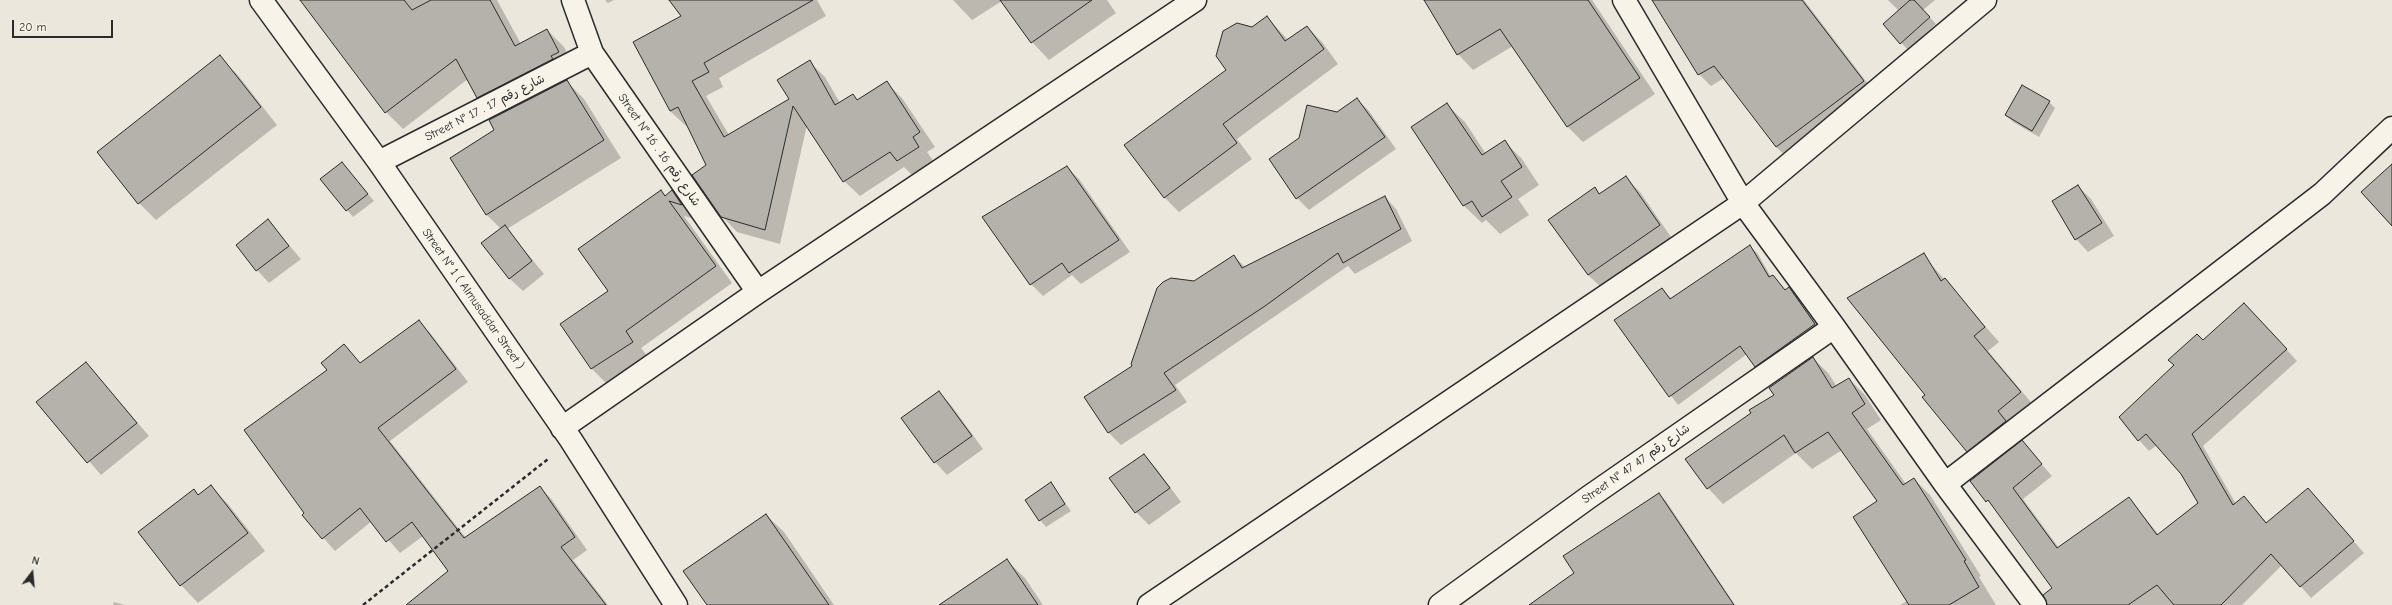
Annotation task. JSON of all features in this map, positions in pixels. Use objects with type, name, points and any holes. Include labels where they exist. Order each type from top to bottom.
[{"type":"street","name":"Street N° 1 ( Almusaddar Street )","points":[[261,0],[379,162],[567,434],[676,605]]},
{"type":"street","name":"Street N° 16 . شارع رقم 16","points":[[573,0],[592,53],[758,292]]},
{"type":"street","points":[[567,434],[758,292],[1195,0]]},
{"type":"street","points":[[1624,0],[1743,203],[1834,327],[1945,484],[2035,605]]},
{"type":"street","points":[[1150,605],[1743,203],[1985,0]]},
{"type":"street","name":"Street N° 17 . شارع رقم 17","points":[[379,162],[592,53]]},
{"type":"street","points":[[1945,484],[2322,194],[2392,128]]},
{"type":"street","name":"Street N° 47 شارع رقم 47","points":[[1440,605],[1589,497],[1834,327]]},
{"type":"path","points":[[363,605],[567,434]]},
{"type":"building","points":[[300,0],[404,0],[412,10],[431,0],[490,0],[515,46],[547,29],[559,52],[551,56],[553,59],[477,98],[456,59],[385,113]]},
{"type":"building","points":[[669,0],[813,0],[704,63],[709,72],[692,81],[724,137],[789,99],[777,80],[810,60],[835,105],[853,94],[857,100],[887,81],[920,132],[913,137],[919,147],[897,161],[890,152],[843,182],[793,106],[765,230],[721,217],[692,175],[706,165],[678,107],[670,111],[633,42],[681,16]]},
{"type":"building","points":[[1000,0],[1092,0],[1031,43]]},
{"type":"building","points":[[1424,0],[1588,0],[1640,78],[1567,127],[1500,29],[1457,55]]},
{"type":"building","points":[[1652,0],[1802,0],[1864,81],[1776,147],[1714,66],[1698,75]]},
{"type":"building","points":[[1910,0],[1914,0],[1930,17],[1900,44],[1883,24]]},
{"type":"building","points":[[1267,16],[1285,41],[1307,26],[1324,49],[1223,124],[1237,143],[1164,198],[1124,145],[1226,70],[1216,56],[1223,31],[1237,23],[1252,27]]},
{"type":"building","points":[[220,55],[261,107],[138,204],[97,152]]},
{"type":"building","points":[[567,80],[604,140],[486,215],[450,158],[494,130],[489,120]]},
{"type":"building","points":[[2022,85],[2050,101],[2032,131],[2005,115]]},
{"type":"building","points":[[1357,98],[1385,137],[1296,199],[1269,159],[1299,138],[1307,105],[1337,112]]},
{"type":"building","points":[[1447,103],[1482,155],[1505,140],[1522,167],[1501,181],[1512,197],[1482,217],[1472,201],[1463,206],[1411,127]]},
{"type":"building","points":[[342,162],[368,194],[346,211],[320,179]]},
{"type":"building","points":[[2392,164],[2392,226],[2361,192]]},
{"type":"building","points":[[1067,166],[1119,240],[1069,273],[1062,263],[1030,285],[982,217]]},
{"type":"building","points":[[1626,176],[1660,225],[1588,275],[1548,220],[1595,187],[1599,194]]},
{"type":"building","points":[[2078,185],[2102,223],[2075,240],[2052,201]]},
{"type":"building","points":[[661,190],[665,196],[672,190],[682,205],[669,201],[716,266],[626,331],[633,342],[591,369],[560,324],[608,291],[578,249]]},
{"type":"building","points":[[1385,196],[1401,229],[1343,263],[1338,253],[1265,306],[1164,373],[1176,390],[1108,433],[1084,397],[1132,366],[1131,364],[1157,288],[1163,282],[1171,278],[1194,281],[1234,255],[1242,268]]},
{"type":"building","points":[[268,219],[289,246],[256,271],[236,245]]},
{"type":"building","points":[[505,225],[532,261],[509,279],[481,243]]},
{"type":"building","points":[[1750,245],[1769,277],[1773,275],[1785,290],[1789,287],[1815,324],[1755,367],[1740,346],[1669,397],[1614,320],[1662,288],[1670,299]]},
{"type":"building","points":[[1924,253],[1941,281],[1945,278],[1985,327],[1974,336],[2021,392],[1998,411],[2006,421],[1967,452],[1922,397],[1925,395],[1847,298]]},
{"type":"building","points":[[2244,303],[2287,349],[2192,434],[2233,505],[2244,496],[2266,523],[2308,488],[2354,541],[2300,587],[2271,554],[2221,605],[2174,605],[2157,585],[2128,605],[2047,605],[2043,595],[2052,588],[1988,500],[1986,502],[1970,481],[2022,440],[2042,464],[2013,488],[2057,548],[2129,497],[2157,535],[2198,503],[2181,474],[2146,434],[2138,441],[2119,417],[2174,365],[2168,360],[2197,334],[2203,340]]},
{"type":"building","points":[[419,320],[456,369],[378,428],[464,538],[540,486],[575,537],[561,547],[606,605],[406,605],[448,571],[412,522],[386,542],[360,508],[322,539],[302,515],[304,513],[244,430],[327,370],[321,363],[344,344],[360,363]]},
{"type":"building","points":[[1813,357],[1832,388],[1849,378],[1865,404],[1852,413],[1903,485],[1914,478],[1966,560],[1964,561],[1979,587],[1949,605],[1909,605],[1853,517],[1877,501],[1828,432],[1795,453],[1784,435],[1707,489],[1685,459],[1751,413],[1749,410],[1774,395],[1769,388]]},
{"type":"building","points":[[86,362],[137,423],[87,463],[36,402]]},
{"type":"building","points":[[939,391],[972,436],[934,463],[901,418]]},
{"type":"building","points":[[1144,454],[1170,488],[1135,513],[1109,478]]},
{"type":"building","points":[[1051,482],[1065,504],[1039,521],[1025,500]]},
{"type":"building","points":[[211,485],[248,533],[180,586],[138,532],[194,489],[198,495]]},
{"type":"building","points":[[1659,493],[1734,605],[1529,605],[1574,573],[1563,556]]},
{"type":"building","points":[[766,514],[829,605],[707,605],[683,571]]},
{"type":"building","points":[[1007,559],[1038,605],[939,605]]}]
